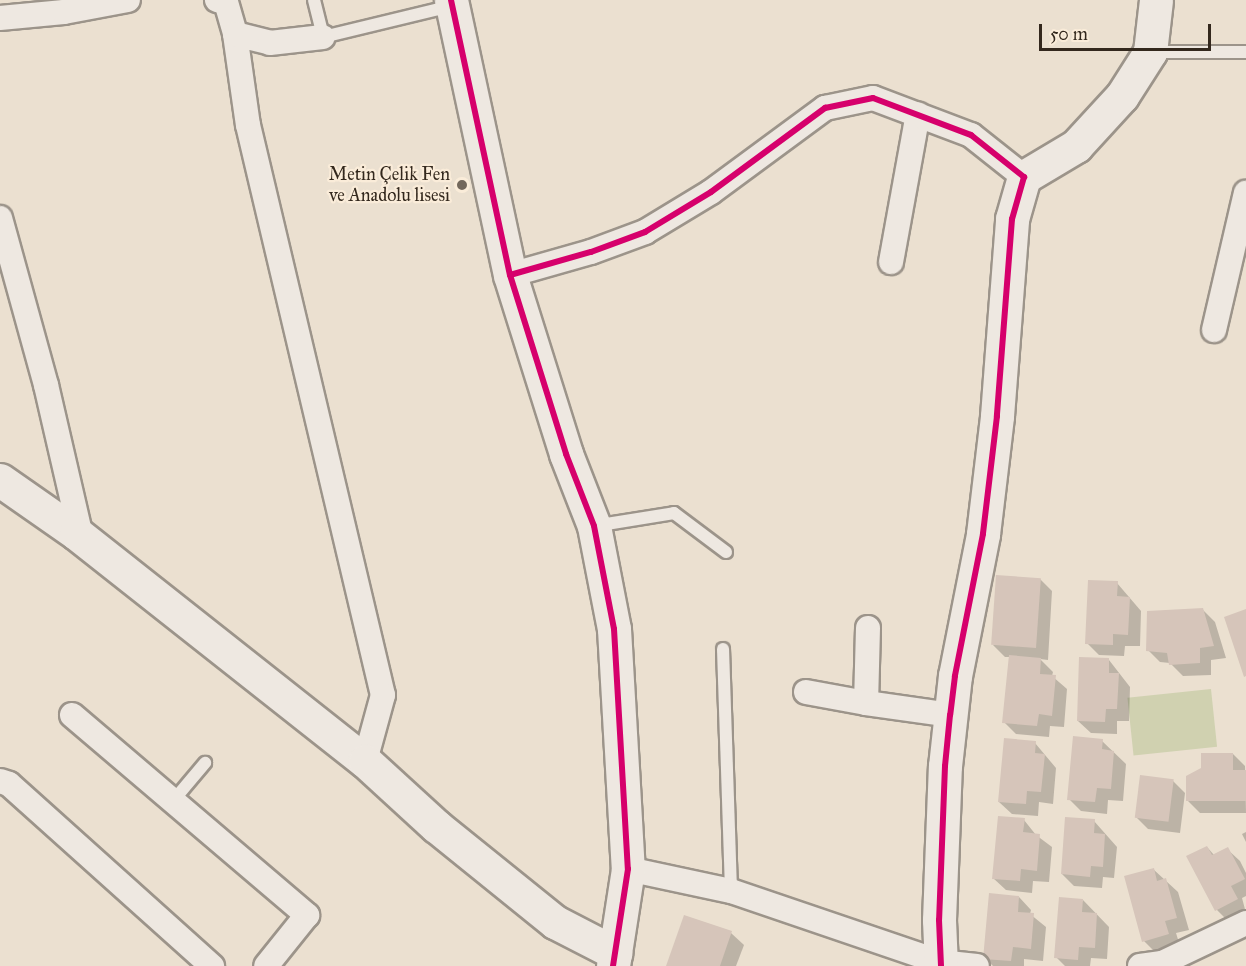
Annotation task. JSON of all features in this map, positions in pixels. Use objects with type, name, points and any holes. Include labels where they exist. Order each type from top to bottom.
[{"type":"street","points":[[0,18],[64,12],[128,0]]},
{"type":"street","points":[[223,0],[235,34],[248,125],[383,695],[365,761]]},
{"type":"street","points":[[940,964],[945,766],[955,676],[983,534],[997,416],[1012,219],[1024,177],[1076,146],[1122,96],[1150,52],[1156,0]]},
{"type":"street","points":[[0,480],[81,537],[365,761],[436,826],[555,922],[614,960],[628,869],[614,629],[594,526],[566,454],[510,275],[452,3]]},
{"type":"street","points":[[235,34],[270,43],[323,37]]},
{"type":"street","points":[[510,275],[645,232],[711,192],[825,108],[873,98],[971,135],[1024,177]]},
{"type":"street","points":[[891,262],[918,114]]},
{"type":"street","points":[[1214,330],[1246,193]]},
{"type":"street","points":[[0,218],[46,385],[81,537]]},
{"type":"street","points":[[866,703],[868,628]]},
{"type":"street","points":[[806,692],[950,715]]},
{"type":"street","points":[[72,715],[307,915],[266,966]]},
{"type":"street","points":[[5,783],[212,966]]},
{"type":"street","points":[[628,869],[731,891],[940,964],[977,966]]},
{"type":"street","points":[[1140,966],[1162,963],[1246,923]]},
{"type":"lane","points":[[314,0],[323,37],[452,3]]},
{"type":"lane","points":[[1150,52],[1246,52]]},
{"type":"lane","points":[[594,526],[674,513],[726,552]]},
{"type":"lane","points":[[723,649],[731,891]]},
{"type":"lane","points":[[173,801],[205,763]]},
{"type":"green space","points":[[1211,689],[1217,747],[1134,755],[1127,698]]},
{"type":"building","points":[[996,575],[1041,578],[1036,648],[991,645]]},
{"type":"building","points":[[1088,580],[1118,581],[1117,596],[1130,597],[1128,635],[1113,634],[1113,645],[1085,644]]},
{"type":"building","points":[[1203,608],[1214,646],[1200,648],[1200,663],[1169,665],[1167,653],[1146,651],[1147,611]]},
{"type":"building","points":[[1246,609],[1246,676],[1244,677],[1224,617]]},
{"type":"building","points":[[1009,655],[1041,658],[1040,674],[1056,675],[1052,716],[1039,714],[1037,726],[1002,723]]},
{"type":"building","points":[[1079,657],[1109,658],[1109,673],[1119,673],[1117,709],[1106,709],[1105,722],[1077,721]]},
{"type":"building","points":[[1073,736],[1103,739],[1102,749],[1114,751],[1111,789],[1097,788],[1095,802],[1067,800]]},
{"type":"building","points":[[1004,738],[1036,741],[1035,753],[1045,754],[1041,792],[1027,791],[1026,804],[998,802]]},
{"type":"building","points":[[1201,753],[1233,753],[1233,770],[1246,770],[1246,801],[1186,801],[1186,776],[1201,768]]},
{"type":"building","points":[[1140,775],[1174,779],[1169,822],[1135,818]]},
{"type":"building","points":[[998,816],[1025,818],[1023,832],[1040,834],[1037,871],[1021,869],[1020,881],[992,879]]},
{"type":"building","points":[[1065,817],[1095,819],[1094,833],[1105,834],[1103,867],[1091,866],[1090,877],[1061,874]]},
{"type":"building","points":[[1207,846],[1212,855],[1228,847],[1245,879],[1231,886],[1238,899],[1215,911],[1186,856]]},
{"type":"building","points":[[1154,868],[1157,881],[1166,878],[1177,918],[1165,921],[1169,934],[1142,942],[1124,876]]},
{"type":"building","points":[[989,893],[1019,896],[1018,912],[1034,913],[1031,949],[1013,947],[1011,961],[983,959]]},
{"type":"building","points":[[1059,897],[1083,899],[1082,912],[1097,913],[1095,948],[1079,947],[1078,960],[1054,958]]},
{"type":"building","points":[[684,915],[732,931],[720,966],[666,966]]},
{"type":"cycle path","points":[[451,0],[510,275],[566,454],[594,526],[614,629],[628,869],[613,966]]},
{"type":"cycle path","points":[[510,275],[591,252],[645,232],[711,192],[825,108],[873,98],[971,135],[1024,177],[1012,219],[997,416],[983,534],[955,676],[950,715],[945,766],[939,920],[941,966]]},
{"type":"place","name":"Metin Çelik Fen ve Anadolu lisesi","points":[[462,185]]}]
